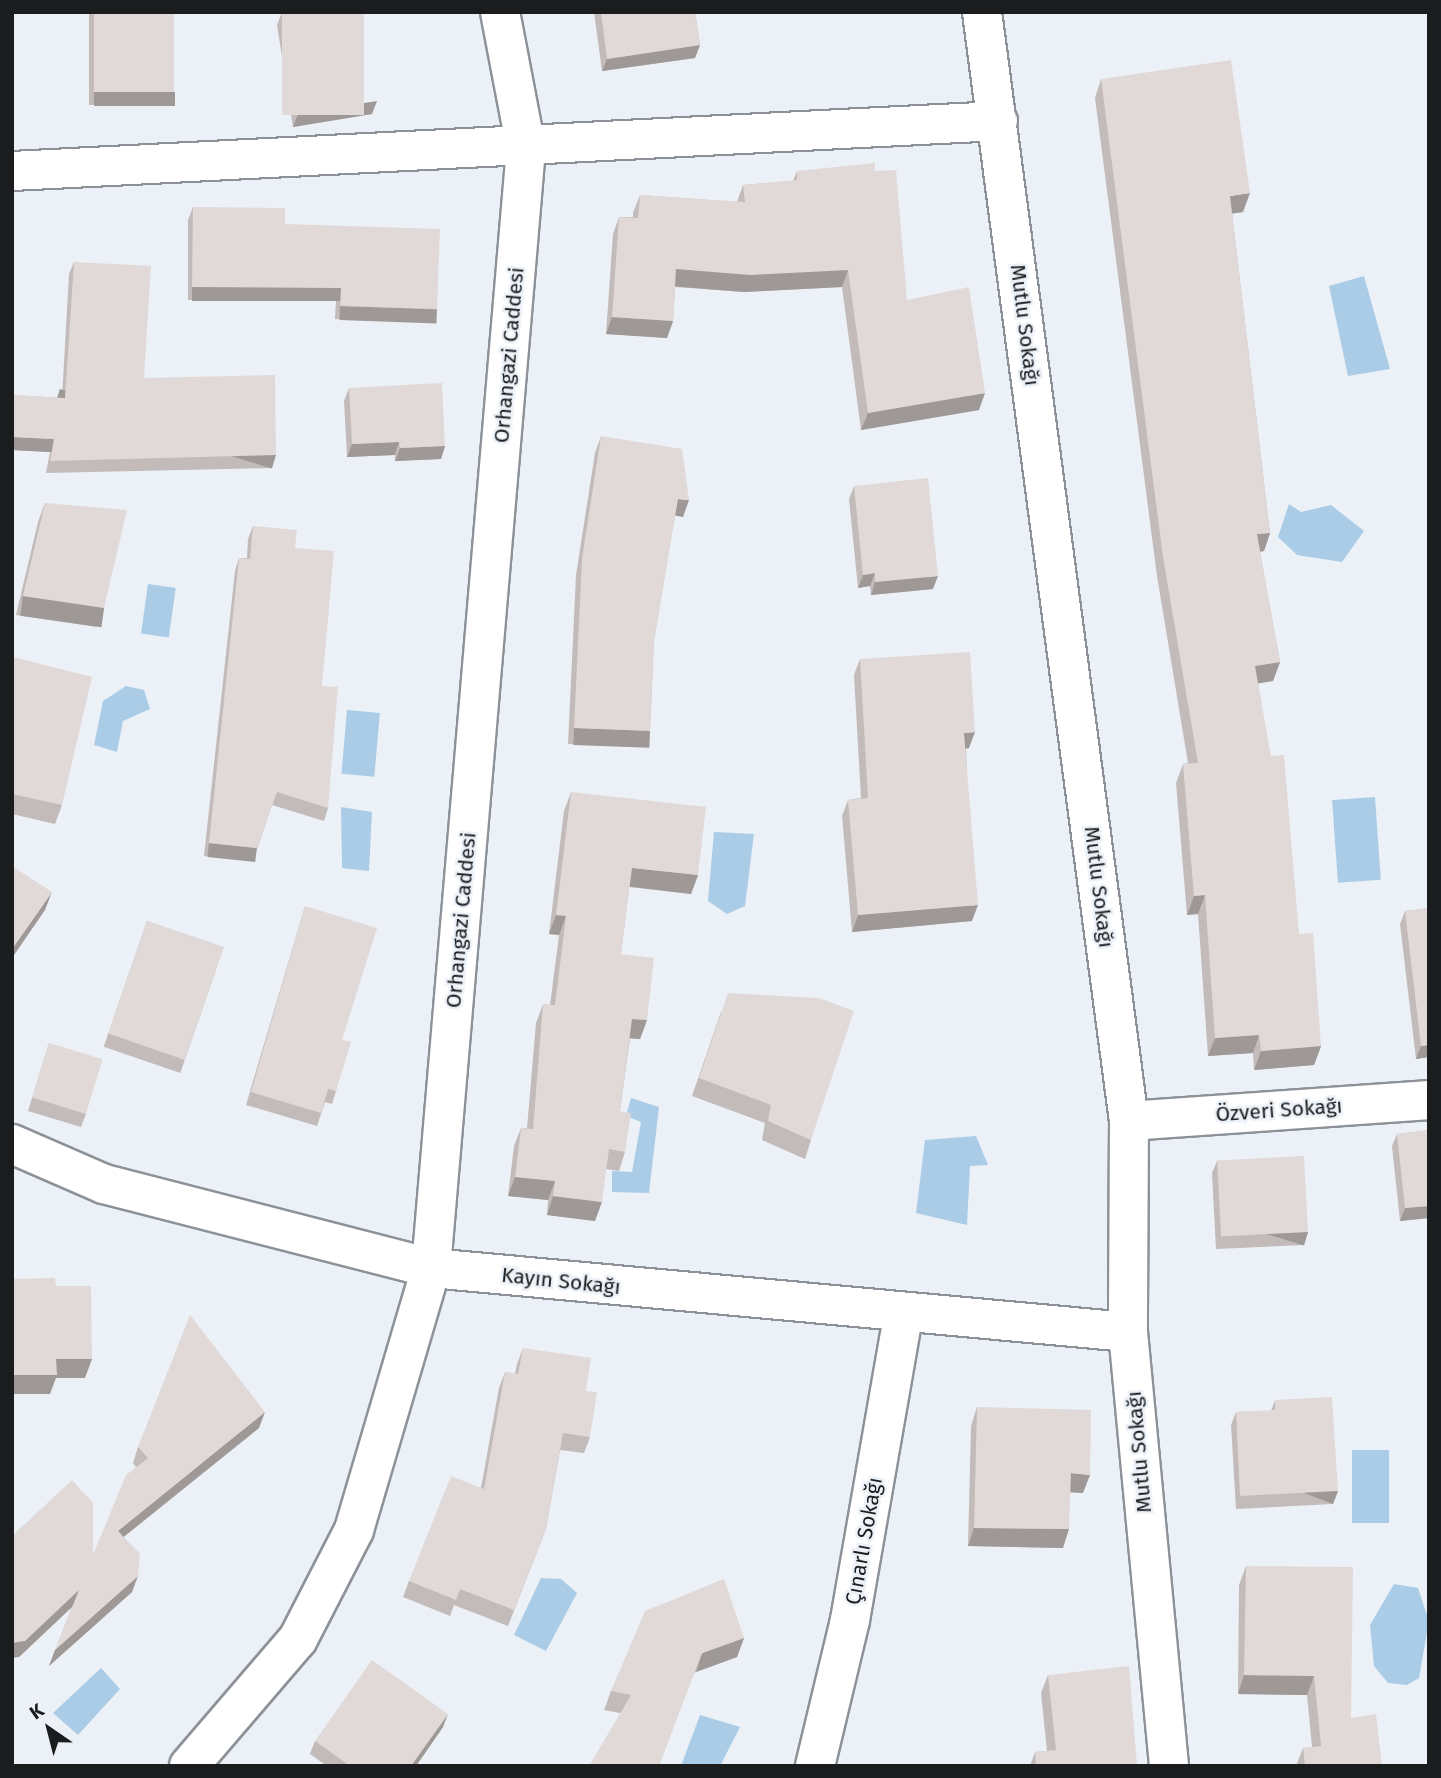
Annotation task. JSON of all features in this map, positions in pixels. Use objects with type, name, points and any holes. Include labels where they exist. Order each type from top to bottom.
[{"type":"street","name":"Orhangazi Caddesi","points":[[189,1766],[298,1639],[354,1530],[432,1268],[526,148],[500,12]]},
{"type":"street","name":"Mutlu Sokağı","points":[[982,12],[1129,1121],[1128,1332],[1170,1766]]},
{"type":"street","points":[[12,171],[526,148],[998,121]]},
{"type":"street","name":"Özveri Sokağı","points":[[1129,1121],[1429,1100]]},
{"type":"street","name":"Kayın Sokağı","points":[[12,1144],[104,1184],[432,1268],[903,1314],[1128,1332]]},
{"type":"street","name":"Çınarlı Sokağı","points":[[815,1766],[850,1620],[903,1314]]},
{"type":"water","points":[[1364,276],[1390,369],[1348,376],[1329,286]]},
{"type":"water","points":[[1289,504],[1301,512],[1331,505],[1364,531],[1342,562],[1297,555],[1278,537]]},
{"type":"water","points":[[148,584],[176,588],[169,637],[141,634]]},
{"type":"water","points":[[126,686],[144,690],[150,709],[123,721],[117,752],[94,745],[103,701]]},
{"type":"water","points":[[347,710],[380,713],[374,777],[341,774]]},
{"type":"water","points":[[1375,797],[1381,880],[1338,883],[1332,800]]},
{"type":"water","points":[[341,807],[372,812],[369,871],[342,868]]},
{"type":"water","points":[[714,832],[754,834],[745,906],[727,914],[708,901]]},
{"type":"water","points":[[631,1098],[659,1107],[649,1193],[612,1192],[612,1171],[632,1172],[641,1122],[626,1116]]},
{"type":"water","points":[[976,1136],[988,1165],[970,1166],[967,1225],[916,1213],[925,1140]]},
{"type":"water","points":[[1352,1450],[1389,1450],[1389,1523],[1352,1523]]},
{"type":"water","points":[[541,1578],[561,1579],[577,1593],[546,1651],[514,1635]]},
{"type":"water","points":[[1394,1584],[1418,1588],[1429,1621],[1419,1678],[1407,1685],[1388,1683],[1374,1666],[1370,1625]]},
{"type":"water","points":[[101,1668],[120,1689],[78,1735],[53,1713]]},
{"type":"water","points":[[700,1715],[740,1727],[720,1766],[681,1766]]},
{"type":"building","points":[[94,12],[174,12],[174,92],[94,92]]},
{"type":"building","points":[[282,12],[364,12],[364,115],[282,115]]},
{"type":"building","points":[[601,12],[695,12],[700,45],[607,59]]},
{"type":"building","points":[[1231,60],[1250,193],[1230,196],[1270,533],[1257,534],[1280,662],[1255,666],[1271,756],[1284,755],[1299,934],[1313,933],[1321,1046],[1261,1051],[1259,1035],[1215,1038],[1205,895],[1194,896],[1183,764],[1198,763],[1163,557],[1101,79]]},
{"type":"building","points":[[875,163],[875,171],[896,170],[907,300],[969,287],[985,393],[868,413],[848,270],[750,275],[676,269],[673,321],[612,317],[619,217],[638,218],[640,195],[745,202],[743,185],[797,180],[797,171]]},
{"type":"building","points":[[193,207],[285,208],[285,224],[440,229],[437,309],[340,306],[341,288],[192,287]]},
{"type":"building","points":[[74,262],[151,266],[144,378],[275,375],[276,455],[50,461],[54,439],[12,437],[12,395],[65,398]]},
{"type":"building","points":[[442,383],[445,446],[400,448],[399,442],[352,444],[349,388]]},
{"type":"building","points":[[601,436],[682,449],[689,500],[678,499],[654,640],[650,731],[574,728],[582,559]]},
{"type":"building","points":[[928,478],[938,576],[875,582],[875,573],[863,575],[854,486]]},
{"type":"building","points":[[45,503],[127,510],[104,608],[23,596]]},
{"type":"building","points":[[253,526],[297,530],[295,548],[334,551],[322,686],[338,687],[328,808],[277,792],[257,848],[209,843],[239,558],[250,559]]},
{"type":"building","points":[[970,652],[975,732],[964,733],[978,905],[858,915],[848,800],[868,798],[860,659]]},
{"type":"building","points":[[13,657],[92,677],[62,805],[12,794]]},
{"type":"building","points":[[571,792],[706,807],[698,875],[632,868],[621,954],[654,958],[647,1020],[632,1019],[620,1111],[631,1113],[625,1152],[609,1149],[602,1202],[553,1196],[555,1181],[515,1177],[521,1128],[533,1129],[543,1004],[555,1005],[566,916],[556,915]]},
{"type":"building","points":[[12,866],[52,892],[12,949]]},
{"type":"building","points":[[305,906],[377,928],[342,1040],[351,1042],[336,1091],[328,1089],[321,1113],[251,1092]]},
{"type":"building","points":[[1429,908],[1429,1045],[1421,1046],[1405,911]]},
{"type":"building","points":[[147,921],[224,947],[185,1060],[108,1034]]},
{"type":"building","points":[[728,993],[819,998],[854,1011],[811,1140],[768,1121],[771,1105],[699,1078]]},
{"type":"building","points":[[49,1043],[103,1059],[86,1114],[32,1098]]},
{"type":"building","points":[[1429,1130],[1429,1206],[1405,1208],[1397,1134]]},
{"type":"building","points":[[1304,1156],[1308,1232],[1221,1236],[1217,1161]]},
{"type":"building","points":[[55,1278],[56,1286],[91,1286],[92,1359],[56,1359],[57,1375],[12,1375],[12,1279]]},
{"type":"building","points":[[190,1315],[265,1412],[118,1531],[140,1554],[138,1576],[55,1650],[79,1590],[25,1641],[12,1643],[12,1536],[72,1480],[93,1503],[93,1555],[126,1475],[148,1458],[138,1447]]},
{"type":"building","points":[[523,1348],[591,1358],[586,1391],[597,1392],[590,1437],[563,1433],[546,1529],[514,1610],[460,1589],[456,1600],[409,1581],[451,1476],[484,1489],[505,1372],[518,1374]]},
{"type":"building","points":[[1332,1397],[1338,1491],[1240,1496],[1236,1412],[1275,1410],[1275,1400]]},
{"type":"building","points":[[977,1407],[1091,1410],[1090,1475],[1071,1473],[1069,1529],[974,1528]]},
{"type":"building","points":[[1246,1566],[1353,1567],[1351,1718],[1376,1714],[1382,1766],[1305,1766],[1303,1748],[1321,1746],[1314,1676],[1244,1675]]},
{"type":"building","points":[[724,1579],[744,1638],[702,1653],[659,1766],[589,1766],[631,1695],[611,1691],[645,1611]]},
{"type":"building","points":[[372,1660],[448,1714],[411,1766],[350,1766],[315,1741]]},
{"type":"building","points":[[1129,1666],[1137,1766],[1036,1766],[1035,1752],[1056,1750],[1048,1675]]}]
